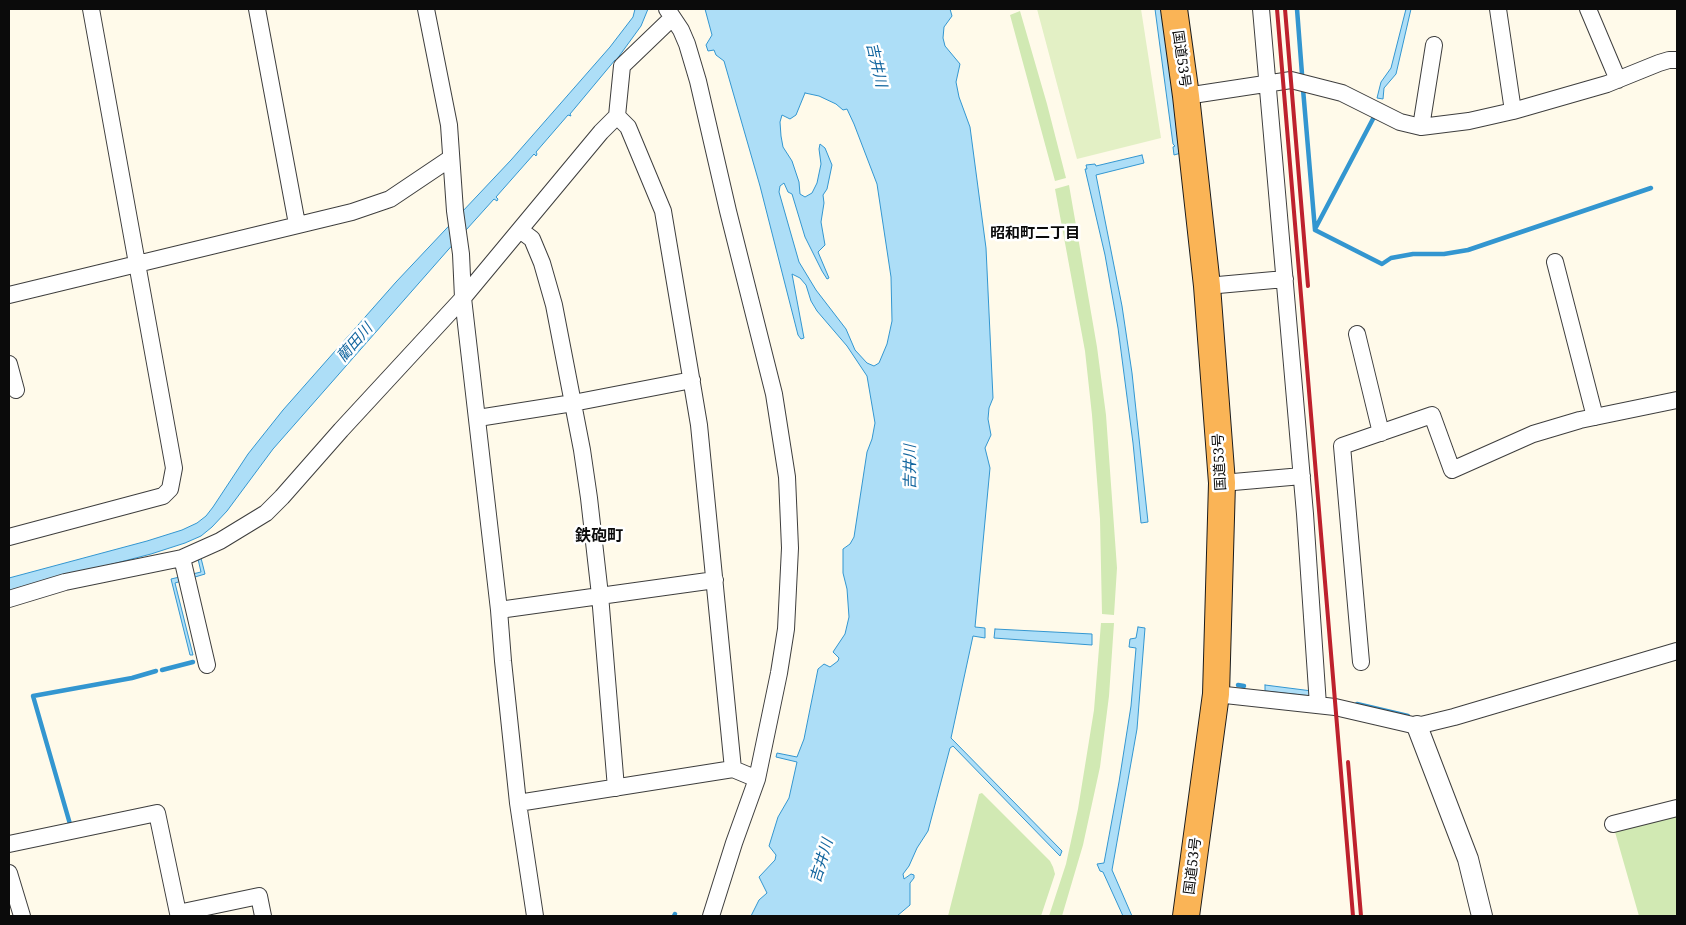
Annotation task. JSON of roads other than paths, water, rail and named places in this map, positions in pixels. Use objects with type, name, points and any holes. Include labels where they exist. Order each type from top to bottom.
[{"type":"highway","name":"国道53号","points":[[1174,9],[1186,96],[1207,286],[1222,483],[1216,694],[1186,916]]},
{"type":"street","points":[[9,537],[163,496],[170,489],[174,468],[91,9]]},
{"type":"street","points":[[257,9],[297,224]]},
{"type":"street","points":[[426,9],[449,125],[455,210],[461,254],[462,298],[478,418],[518,803],[535,916]]},
{"type":"street","points":[[1262,9],[1302,476],[1318,705]]},
{"type":"street","points":[[1498,9],[1513,111]]},
{"type":"street","points":[[1588,9],[1618,80]]},
{"type":"street","points":[[9,599],[65,582],[182,558],[220,541],[266,513],[282,498],[341,430],[462,298],[601,132],[617,116],[622,66],[670,13],[687,44],[698,81],[728,211],[774,394],[787,477],[790,548],[786,630],[779,674],[758,778],[734,843],[711,916]]},
{"type":"street","points":[[1421,127],[1434,46]]},
{"type":"street","points":[[1186,96],[1291,80],[1342,93],[1400,122],[1421,127],[1470,121],[1513,111],[1618,80],[1668,60],[1677,60]]},
{"type":"street","points":[[617,116],[628,127],[663,211],[699,425],[733,769]]},
{"type":"street","points":[[9,295],[352,212],[390,199],[451,158]]},
{"type":"street","points":[[520,230],[532,239],[542,263],[554,305],[573,403],[589,498],[600,596],[616,788]]},
{"type":"street","points":[[1554,262],[1595,417]]},
{"type":"street","points":[[1207,286],[1285,279]]},
{"type":"street","points":[[1357,334],[1381,433]]},
{"type":"street","points":[[9,364],[16,390]]},
{"type":"street","points":[[478,418],[573,403],[692,380]]},
{"type":"street","points":[[1360,662],[1342,446],[1432,415],[1452,470],[1533,434],[1595,417],[1677,400]]},
{"type":"street","points":[[1222,483],[1302,476]]},
{"type":"street","points":[[182,558],[207,665]]},
{"type":"street","points":[[499,610],[715,580]]},
{"type":"street","points":[[1216,694],[1343,708],[1417,726],[1677,651]]},
{"type":"street","points":[[1417,726],[1468,859],[1482,916]]},
{"type":"street","points":[[518,803],[733,769],[758,778]]},
{"type":"street","points":[[1613,824],[1677,808]]},
{"type":"street","points":[[9,844],[157,813],[178,913],[259,896],[263,916]]},
{"type":"street","points":[[9,873],[22,916]]},
{"type":"water","name":"藺田川","points":[[635,9],[648,9],[641,26],[617,59],[619,61],[615,60],[570,114],[571,116],[568,115],[536,152],[536,156],[534,154],[496,197],[497,201],[494,199],[273,449],[227,511],[212,527],[201,536],[151,554],[9,591],[9,578],[182,530],[197,523],[206,516],[248,454],[283,410],[396,282],[511,160],[610,47],[633,17]]},
{"type":"water","name":"吉井川","points":[[705,9],[950,9],[952,16],[944,27],[943,38],[945,46],[960,64],[956,82],[959,97],[970,127],[986,248],[993,398],[989,408],[988,419],[991,435],[985,448],[990,468],[975,627],[985,628],[985,638],[973,636],[951,738],[1062,851],[1060,856],[953,746],[950,748],[928,831],[903,874],[904,879],[911,874],[914,875],[910,883],[910,905],[897,916],[751,916],[759,900],[767,893],[759,877],[775,860],[776,855],[769,846],[778,817],[789,798],[797,762],[776,757],[777,753],[797,757],[804,739],[818,669],[824,664],[830,667],[839,658],[833,652],[845,634],[849,617],[847,589],[843,573],[843,549],[850,544],[854,537],[867,452],[875,423],[867,376],[847,346],[817,311],[811,301],[806,285],[800,278],[792,274],[804,338],[801,339],[798,335],[760,186],[724,61],[716,55],[714,50],[708,51],[706,45],[712,35]],"holes":[[[805,93],[819,96],[836,104],[843,110],[847,109],[877,184],[891,277],[892,321],[887,344],[879,363],[874,366],[867,363],[855,350],[846,329],[816,290],[799,262],[779,192],[780,186],[784,183],[788,192],[792,194],[805,237],[822,271],[827,279],[829,278],[818,252],[825,245],[821,222],[824,203],[823,195],[827,189],[832,165],[825,148],[820,144],[821,164],[817,183],[812,193],[805,197],[800,194],[799,182],[792,161],[783,147],[780,122],[782,115],[790,119],[796,115]]]},
{"type":"water","points":[[1155,9],[1161,9],[1181,153],[1174,155],[1173,147],[1175,146],[1173,144]]},
{"type":"water","points":[[1406,9],[1411,9],[1396,74],[1384,88],[1383,99],[1377,98],[1381,82],[1391,68]]},
{"type":"water","points":[[1142,155],[1144,163],[1096,175],[1122,306],[1132,373],[1148,522],[1141,523],[1118,328],[1105,255],[1085,169],[1087,169],[1086,165],[1095,164],[1096,166]]},
{"type":"water","points":[[201,558],[205,574],[175,583],[193,655],[190,655],[171,579],[201,572],[198,559]]},
{"type":"water","points":[[1138,627],[1145,628],[1137,729],[1112,870],[1132,916],[1123,916],[1103,872],[1100,871],[1097,864],[1104,863],[1119,782],[1131,706],[1136,648],[1129,647],[1130,639],[1136,638]]},
{"type":"water","points":[[995,629],[1092,634],[1092,645],[994,638]]},
{"type":"water","points":[[1265,685],[1312,691],[1311,696],[1265,691]]},
{"type":"waterway","points":[[1297,9],[1302,74]]},
{"type":"waterway","points":[[1303,89],[1315,230]]},
{"type":"waterway","points":[[1315,229],[1374,117]]},
{"type":"waterway","points":[[1315,230],[1382,264],[1391,258],[1413,254],[1444,254],[1468,250],[1651,188]]},
{"type":"waterway","points":[[162,670],[193,662]]},
{"type":"waterway","points":[[66,826],[70,824],[33,696],[132,678],[156,671]]},
{"type":"waterway","points":[[1238,685],[1244,686]]},
{"type":"waterway","points":[[1357,704],[1408,716]]},
{"type":"railway","points":[[1277,9],[1353,916]]},
{"type":"railway","points":[[1285,9],[1308,286]]},
{"type":"railway","points":[[1348,762],[1361,916]]},
{"type":"district","name":"昭和町二丁目","points":[[1035,234]]},
{"type":"district","name":"鉄砲町","points":[[599,536]]}]
